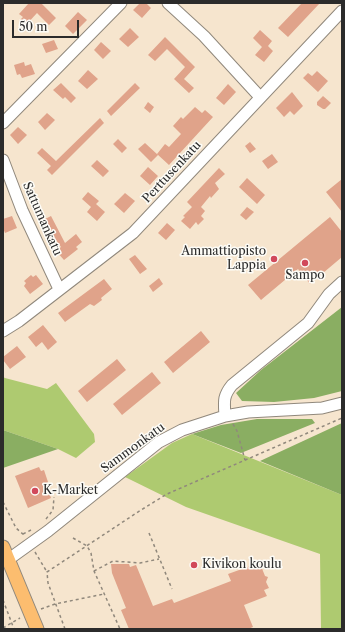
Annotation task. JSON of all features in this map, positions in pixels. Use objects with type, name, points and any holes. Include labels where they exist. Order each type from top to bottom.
[{"type":"main road","points":[[3,547],[36,629]]},
{"type":"street","points":[[3,123],[121,3]]},
{"type":"street","points":[[168,3],[204,36],[260,97]]},
{"type":"street","name":"Perttusenkatu","points":[[3,331],[19,321],[133,233],[342,11]]},
{"type":"street","name":"Sattumankatu","points":[[3,160],[22,210],[60,289]]},
{"type":"street","points":[[227,416],[224,402],[226,393],[232,385],[300,331],[314,316],[328,294],[342,282]]},
{"type":"street","name":"Sammonkatu","points":[[9,559],[48,531],[159,442],[182,430],[227,416],[248,412],[322,408],[342,403]]},
{"type":"path","points":[[227,416],[237,431],[245,461]]},
{"type":"path","points":[[65,629],[48,583],[47,572],[167,494],[342,418]]},
{"type":"path","points":[[46,520],[52,510],[54,497]]},
{"type":"path","points":[[23,534],[36,528]]},
{"type":"path","points":[[149,533],[172,589]]},
{"type":"path","points":[[73,538],[87,546],[91,553],[94,571],[120,629]]},
{"type":"path","points":[[94,571],[113,560],[140,564],[159,559]]},
{"type":"path","points":[[38,610],[55,604],[104,594]]},
{"type":"path","points":[[3,600],[14,629]]},
{"type":"path","points":[[3,628],[25,615]]},
{"type":"green space","points":[[342,307],[342,391],[314,398],[274,402],[242,401],[236,393],[261,370]]},
{"type":"green space","points":[[3,377],[47,389],[56,383],[94,434],[95,442],[76,458],[58,449],[3,430]]},
{"type":"green space","points":[[257,419],[312,419],[315,423],[241,453],[192,434],[221,425]]},
{"type":"green space","points":[[342,423],[342,495],[260,461]]},
{"type":"green space","points":[[3,430],[58,449],[3,468]]},
{"type":"green space","points":[[192,434],[342,495],[342,629],[321,629],[320,554],[186,507],[125,477],[172,443]]},
{"type":"building","points":[[29,3],[41,3],[56,18],[49,25],[37,13],[25,26],[19,21],[23,17],[19,14]]},
{"type":"building","points":[[140,3],[146,3],[151,8],[142,18],[133,10]]},
{"type":"building","points":[[302,3],[320,3],[288,37],[278,28]]},
{"type":"building","points":[[78,12],[87,20],[73,34],[65,26]]},
{"type":"building","points":[[130,28],[139,37],[128,47],[119,39]]},
{"type":"building","points":[[260,30],[272,41],[268,46],[273,51],[264,62],[255,55],[262,47],[253,38]]},
{"type":"building","points":[[165,37],[195,67],[184,79],[194,88],[189,93],[174,79],[185,67],[167,49],[155,61],[148,55]]},
{"type":"building","points":[[54,40],[58,49],[46,53],[42,44]]},
{"type":"building","points":[[101,42],[111,51],[103,59],[94,50]]},
{"type":"building","points":[[24,62],[25,66],[31,64],[35,74],[22,78],[20,74],[17,75],[14,65]]},
{"type":"building","points":[[88,70],[98,79],[87,89],[78,81]]},
{"type":"building","points":[[317,71],[328,81],[318,92],[303,78],[308,73],[312,76]]},
{"type":"building","points":[[61,83],[76,98],[71,103],[65,97],[63,99],[53,90]]},
{"type":"building","points":[[135,83],[140,88],[111,116],[107,111]]},
{"type":"building","points":[[228,84],[236,92],[224,105],[216,98]]},
{"type":"building","points":[[292,92],[303,106],[294,115],[290,111],[284,117],[276,108]]},
{"type":"building","points":[[323,96],[331,103],[325,109],[317,105],[317,102]]},
{"type":"building","points":[[148,102],[154,107],[150,113],[144,108]]},
{"type":"building","points":[[195,107],[202,113],[205,110],[213,117],[169,165],[157,154],[165,144],[169,147],[181,134],[173,126],[181,117],[183,119]]},
{"type":"building","points":[[47,113],[55,120],[45,130],[38,122]]},
{"type":"building","points":[[100,118],[104,123],[52,175],[47,170],[51,166],[37,153],[42,148],[56,161]]},
{"type":"building","points":[[18,127],[27,135],[18,144],[10,135]]},
{"type":"building","points":[[118,139],[127,148],[122,153],[113,144]]},
{"type":"building","points":[[250,142],[256,149],[250,153],[245,146]]},
{"type":"building","points":[[145,143],[158,155],[151,162],[138,149]]},
{"type":"building","points":[[272,154],[278,162],[268,169],[262,161]]},
{"type":"building","points":[[97,160],[109,171],[103,177],[91,166]]},
{"type":"building","points":[[148,167],[158,176],[150,185],[140,176]]},
{"type":"building","points":[[219,168],[225,174],[215,183],[219,189],[211,198],[210,196],[201,207],[205,211],[201,216],[204,219],[198,225],[196,222],[190,229],[181,221],[185,217],[183,216],[192,207],[187,202]]},
{"type":"building","points":[[247,178],[265,195],[257,204],[239,187]]},
{"type":"building","points":[[342,179],[342,212],[326,192]]},
{"type":"building","points":[[88,192],[99,201],[96,204],[105,212],[97,221],[87,212],[91,207],[82,199]]},
{"type":"building","points":[[125,193],[135,201],[124,213],[114,204]]},
{"type":"building","points":[[247,207],[254,212],[246,220],[240,215]]},
{"type":"building","points":[[12,216],[17,228],[5,233],[3,228],[3,219]]},
{"type":"building","points":[[51,216],[65,243],[76,234],[82,242],[76,247],[78,249],[64,260],[56,251],[61,247],[54,237],[50,239],[41,221]]},
{"type":"building","name":"Sampo","points":[[330,217],[342,232],[342,257],[310,284],[298,269],[261,300],[248,285]]},
{"type":"building","points":[[167,223],[175,230],[166,240],[158,233]]},
{"type":"building","points":[[135,255],[147,269],[140,274],[129,259]]},
{"type":"building","points":[[31,275],[33,277],[36,275],[43,284],[30,294],[24,286],[26,283],[24,281]]},
{"type":"building","points":[[159,278],[163,284],[153,292],[149,286]]},
{"type":"building","points":[[104,279],[112,289],[94,306],[90,304],[65,322],[58,313]]},
{"type":"building","points":[[43,325],[57,342],[48,350],[42,342],[36,347],[28,337]]},
{"type":"building","points":[[201,331],[210,342],[173,373],[164,362]]},
{"type":"building","points":[[17,346],[26,357],[10,369],[3,360],[3,357]]},
{"type":"building","points":[[117,359],[126,370],[87,402],[78,391]]},
{"type":"building","points":[[152,372],[161,383],[122,415],[113,404]]},
{"type":"building","name":"K-Market","points":[[39,467],[41,471],[44,470],[48,482],[46,484],[51,498],[28,508],[15,476]]},
{"type":"building","points":[[111,564],[129,564],[130,567],[136,565],[153,606],[172,599],[174,603],[231,581],[228,574],[253,565],[255,569],[261,566],[265,576],[268,577],[266,582],[269,588],[264,590],[267,596],[244,605],[253,627],[248,629],[129,629],[121,610],[126,608],[112,573]]},
{"type":"place","name":"Ammattiopisto Lappia","points":[[274,259]]},
{"type":"place","name":"Sampo","points":[[305,263]]},
{"type":"place","name":"K-Market","points":[[35,491]]},
{"type":"place","name":"Kivikon koulu","points":[[194,565]]}]
